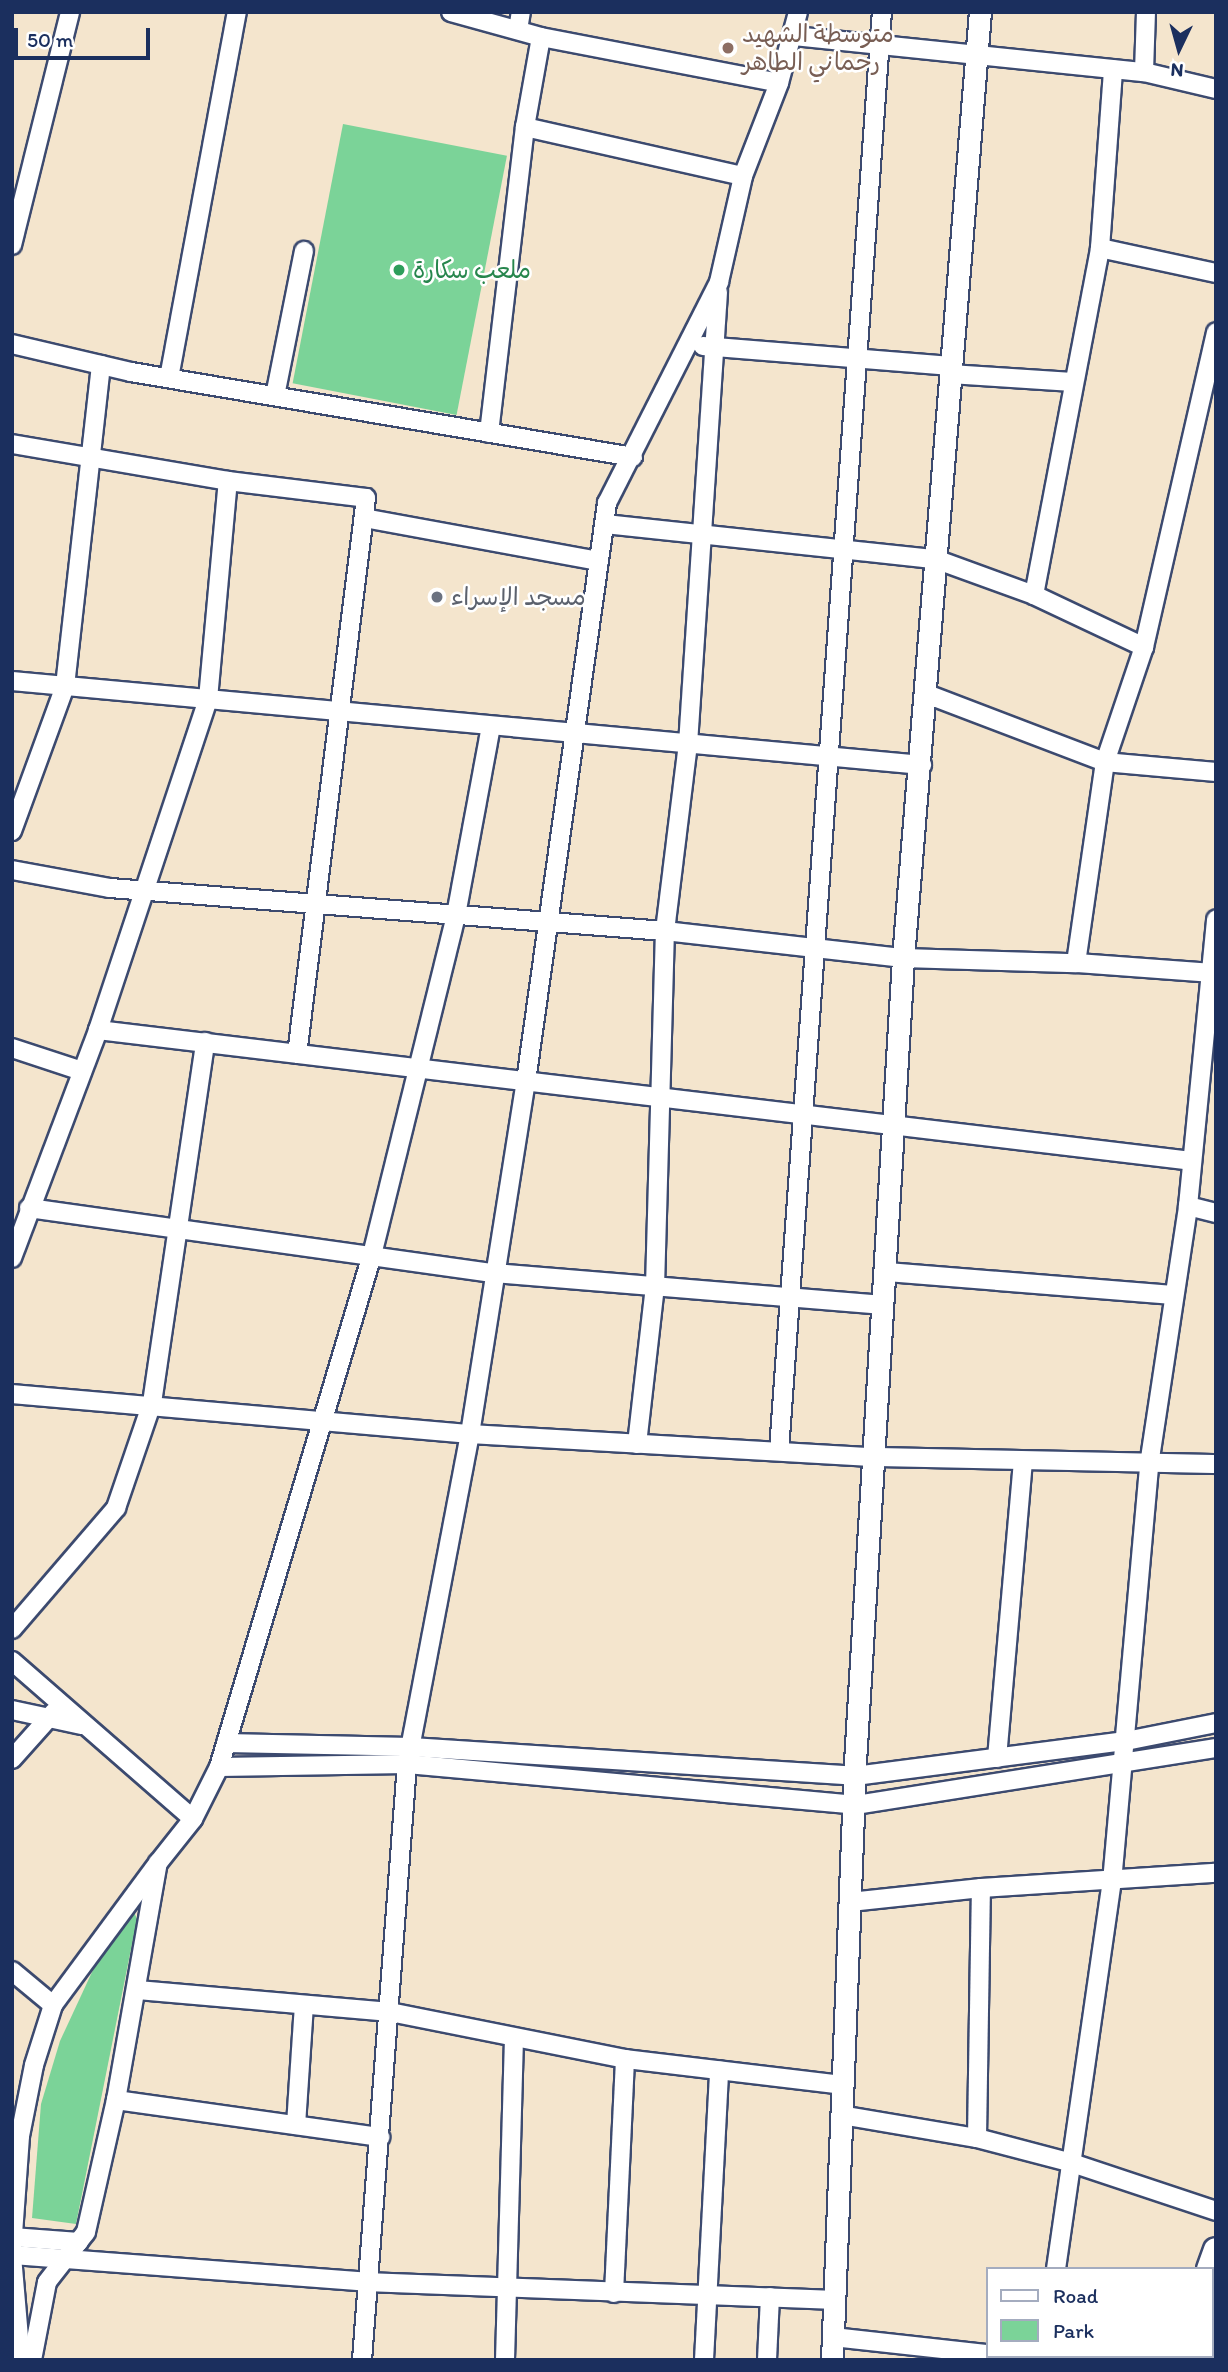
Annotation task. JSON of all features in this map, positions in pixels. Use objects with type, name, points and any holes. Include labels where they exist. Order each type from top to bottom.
[{"type":"main road","points":[[1210,2267],[1216,2250]]},
{"type":"street","points":[[12,245],[70,12]]},
{"type":"street","points":[[169,378],[237,12]]},
{"type":"street","points":[[452,12],[541,37],[779,83]]},
{"type":"street","points":[[517,30],[521,12]]},
{"type":"street","points":[[637,1444],[654,1287],[662,1097],[664,931],[688,744],[719,282],[743,176],[779,83],[794,36],[798,12]]},
{"type":"street","points":[[779,1451],[882,12]]},
{"type":"street","points":[[832,2360],[856,1805],[855,1776],[896,1125],[903,958],[922,765],[924,693],[980,12]]},
{"type":"street","points":[[1144,72],[1146,12]]},
{"type":"street","points":[[794,36],[1144,72],[1216,89]]},
{"type":"street","points":[[489,433],[525,127],[541,37]]},
{"type":"street","points":[[1034,595],[1100,247],[1113,69]]},
{"type":"street","points":[[525,127],[743,176]]},
{"type":"street","points":[[1100,247],[1216,273]]},
{"type":"street","points":[[275,396],[304,251]]},
{"type":"street","points":[[362,2360],[409,1755],[470,1434],[526,1081],[546,921],[607,503],[633,457],[719,282]]},
{"type":"street","points":[[1076,964],[1105,762],[1144,647],[1207,406],[1216,332]]},
{"type":"street","points":[[12,344],[169,378],[633,457]]},
{"type":"street","points":[[688,345],[858,359],[1073,382]]},
{"type":"street","points":[[12,831],[65,686],[100,365]]},
{"type":"street","points":[[12,444],[228,481],[366,498],[297,1054]]},
{"type":"street","points":[[12,1258],[21,1218],[98,1030],[208,699],[228,481]]},
{"type":"street","points":[[364,518],[599,561]]},
{"type":"street","points":[[605,524],[935,559],[1034,595],[1144,647]]},
{"type":"street","points":[[12,681],[922,765]]},
{"type":"street","points":[[924,693],[1105,762],[1216,772]]},
{"type":"street","points":[[12,2248],[20,2136],[34,2065],[53,2005],[193,1819],[219,1767],[372,1255],[456,915],[491,726]]},
{"type":"street","points":[[12,870],[146,891],[664,931],[903,958],[1076,964],[1211,973]]},
{"type":"street","points":[[1056,2267],[1112,1882],[1149,1465],[1188,1206],[1216,919]]},
{"type":"street","points":[[98,1030],[1191,1161]]},
{"type":"street","points":[[12,1629],[116,1508],[152,1404],[174,1228],[205,1042]]},
{"type":"street","points":[[12,1048],[82,1071]]},
{"type":"street","points":[[1188,1206],[1216,1213]]},
{"type":"street","points":[[21,1218],[174,1228],[494,1273],[884,1305]]},
{"type":"street","points":[[887,1272],[1173,1295]]},
{"type":"street","points":[[12,1394],[152,1404],[470,1434],[637,1444],[875,1457],[1149,1465],[1216,1464]]},
{"type":"street","points":[[997,1758],[1023,1461]]},
{"type":"street","points":[[12,1661],[55,1710],[85,1725],[193,1819]]},
{"type":"street","points":[[12,1710],[55,1710]]},
{"type":"street","points":[[12,1759],[55,1710]]},
{"type":"street","points":[[226,1743],[409,1755],[855,1776],[1126,1741],[1216,1723]]},
{"type":"street","points":[[219,1767],[409,1755],[856,1805],[1216,1748]]},
{"type":"street","points":[[32,2360],[47,2282],[86,2232],[138,1990],[158,1863]]},
{"type":"street","points":[[850,1902],[981,1888],[1112,1882],[1216,1873]]},
{"type":"street","points":[[976,2138],[981,1888]]},
{"type":"street","points":[[12,1970],[53,2005]]},
{"type":"street","points":[[138,1990],[390,2012],[625,2060],[843,2085]]},
{"type":"street","points":[[296,2125],[304,2005]]},
{"type":"street","points":[[505,2360],[514,2039]]},
{"type":"street","points":[[614,2293],[625,2060]]},
{"type":"street","points":[[704,2360],[719,2070]]},
{"type":"street","points":[[116,2099],[380,2137]]},
{"type":"street","points":[[841,2115],[976,2138],[1072,2163],[1216,2211]]},
{"type":"street","points":[[12,2237],[73,2250],[368,2283],[614,2293],[709,2293],[834,2300]]},
{"type":"street","points":[[22,2360],[12,2256],[73,2250]]},
{"type":"street","points":[[767,2360],[770,2297]]},
{"type":"street","points":[[833,2337],[937,2354],[986,2354]]},
{"type":"green space","name":"ملعب سكارة","points":[[343,124],[507,156],[457,415],[293,383]]},
{"type":"green space","points":[[134,1912],[137,1919],[76,2224],[32,2218],[41,2104],[60,2041],[99,1957]]},
{"type":"place","name":"متوسطة الشهيد رحماني الطاهر","points":[[728,48]]},
{"type":"place","name":"ملعب سكارة","points":[[399,270]]},
{"type":"place","name":"مسجد الإسراء","points":[[437,597]]}]
